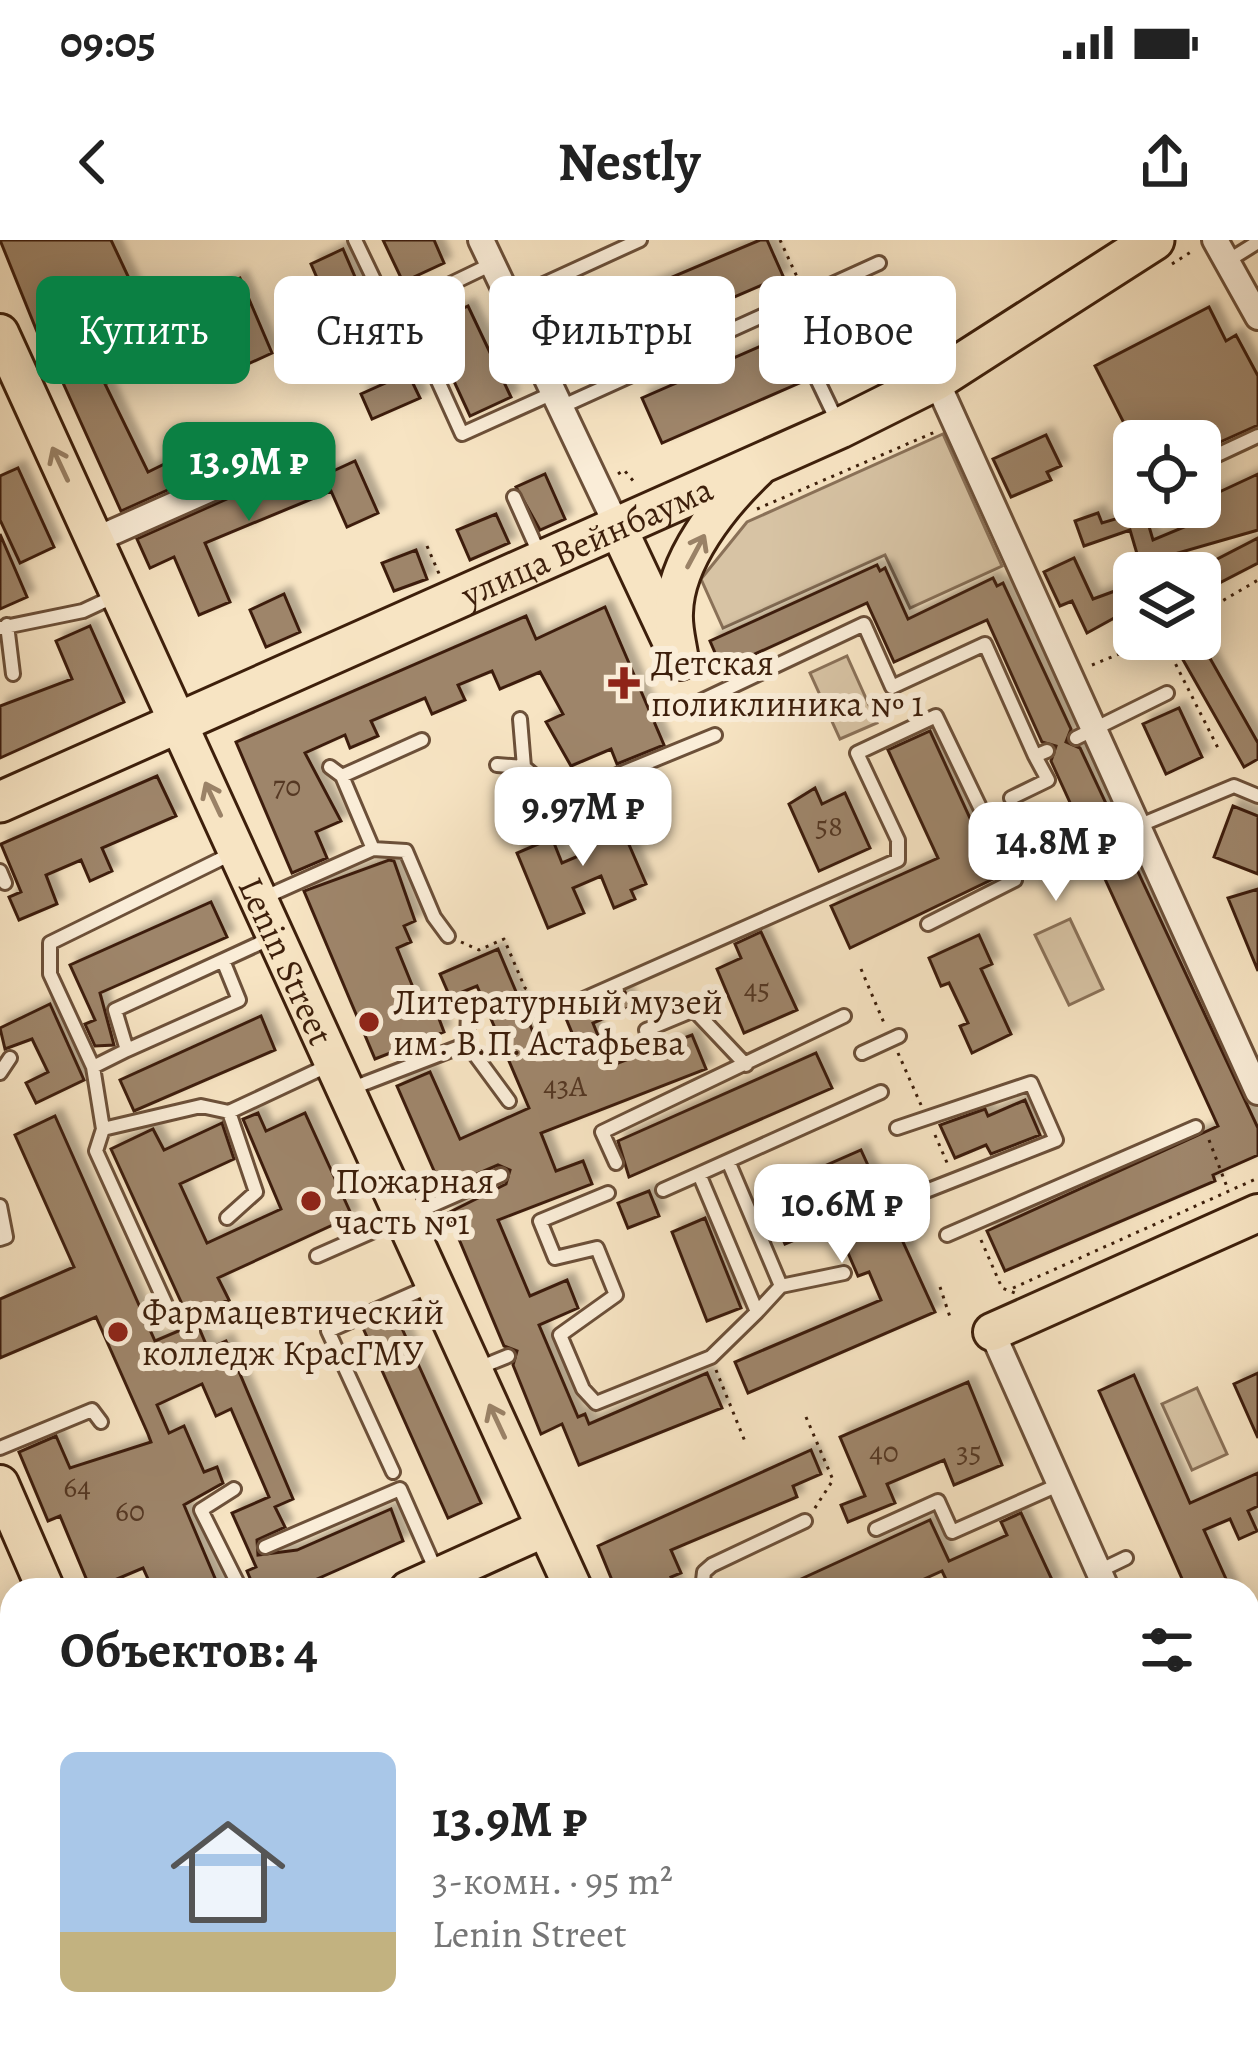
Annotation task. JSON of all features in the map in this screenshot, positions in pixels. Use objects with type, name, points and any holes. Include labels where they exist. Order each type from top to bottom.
[{"type":"highway","name":"улица Вейнбаума","points":[[956,368],[1155,251]]},
{"type":"highway","name":"улица Вейнбаума","points":[[0,802],[840,428],[928,384]]},
{"type":"main road","name":"Lenin Street","points":[[0,333],[568,1578]]},
{"type":"main road","points":[[617,526],[680,661],[674,613],[679,583],[724,500],[765,461]]},
{"type":"main road","points":[[992,1332],[1258,1213]]},
{"type":"main road","points":[[0,1484],[41,1578]]},
{"type":"main road","points":[[434,1578],[545,1528]]},
{"type":"street","points":[[481,240],[498,276]]},
{"type":"street","points":[[1213,250],[1258,317]]},
{"type":"street","points":[[550,384],[617,526]]},
{"type":"street","points":[[938,384],[1068,675],[1084,734],[1137,826],[1250,1052],[1258,1092]]},
{"type":"street","points":[[95,540],[296,451]]},
{"type":"street","points":[[992,1332],[1102,1578]]},
{"type":"lane","points":[[355,240],[372,276]]},
{"type":"lane","points":[[561,276],[639,240]]},
{"type":"lane","points":[[1213,250],[1258,242]]},
{"type":"lane","points":[[851,276],[879,263]]},
{"type":"lane","points":[[465,277],[492,264]]},
{"type":"lane","points":[[439,384],[462,434],[558,400],[759,317]]},
{"type":"lane","points":[[819,384],[840,428]]},
{"type":"lane","points":[[1221,453],[1258,436]]},
{"type":"lane","points":[[514,497],[542,560]]},
{"type":"lane","points":[[14,674],[4,627],[83,610],[119,594]]},
{"type":"lane","points":[[699,702],[864,624],[892,687],[985,644],[1041,753],[1048,780],[1011,798]]},
{"type":"lane","points":[[1084,734],[1167,693]]},
{"type":"lane","points":[[842,760],[936,716],[1015,880],[928,924]]},
{"type":"lane","points":[[520,719],[524,767]]},
{"type":"lane","points":[[497,765],[524,767],[561,798],[715,735]]},
{"type":"lane","points":[[373,849],[336,772],[422,740]]},
{"type":"lane","points":[[568,1006],[623,974],[898,860],[898,840],[856,753]]},
{"type":"lane","points":[[1137,826],[1234,786],[1258,796]]},
{"type":"lane","points":[[259,900],[373,849],[406,851],[434,917],[448,936]]},
{"type":"lane","points":[[173,1320],[96,1151],[103,1129],[93,1067],[50,974],[50,943],[236,850]]},
{"type":"lane","points":[[127,1049],[115,1010],[224,963],[275,935]]},
{"type":"lane","points":[[93,1067],[239,1000],[224,963]]},
{"type":"lane","points":[[468,1009],[467,1044],[509,1101]]},
{"type":"lane","points":[[646,1030],[694,1010],[746,1065]]},
{"type":"lane","points":[[616,1163],[602,1132],[844,1016]]},
{"type":"lane","points":[[862,1053],[899,1036]]},
{"type":"lane","points":[[103,1129],[201,1106],[230,1112],[467,1044]]},
{"type":"lane","points":[[0,1072],[10,1058]]},
{"type":"lane","points":[[897,1128],[1031,1083],[1056,1140],[926,1191]]},
{"type":"lane","points":[[663,1190],[881,1092]]},
{"type":"lane","points":[[227,1218],[256,1192],[230,1112]]},
{"type":"lane","points":[[947,1235],[1201,1129]]},
{"type":"lane","points":[[728,1161],[781,1286]]},
{"type":"lane","points":[[699,1174],[757,1312]]},
{"type":"lane","points":[[316,1256],[501,1175]]},
{"type":"lane","points":[[545,1341],[616,1295],[597,1248],[555,1258],[540,1221],[608,1193]]},
{"type":"lane","points":[[0,1206],[6,1237],[0,1239]]},
{"type":"lane","points":[[560,1335],[584,1389],[596,1402],[711,1357],[781,1286],[844,1273]]},
{"type":"lane","points":[[392,1472],[328,1331],[434,1284]]},
{"type":"lane","points":[[474,1370],[508,1356]]},
{"type":"lane","points":[[0,1448],[92,1410],[101,1422]]},
{"type":"lane","points":[[876,1528],[938,1501],[952,1532],[1058,1485]]},
{"type":"lane","points":[[234,1489],[201,1510],[235,1578]]},
{"type":"lane","points":[[265,1547],[400,1489],[422,1578]]},
{"type":"lane","points":[[703,1578],[712,1564],[805,1521]]},
{"type":"lane","points":[[1106,1578],[1126,1558]]},
{"type":"path","points":[[780,240],[796,276]]},
{"type":"path","points":[[1155,251],[1213,250]]},
{"type":"path","points":[[758,508],[941,430]]},
{"type":"path","points":[[606,481],[624,470],[635,483]]},
{"type":"path","points":[[427,546],[450,599]]},
{"type":"path","points":[[1221,602],[1258,580]]},
{"type":"path","points":[[1068,675],[1113,657]]},
{"type":"path","points":[[1174,660],[1220,752]]},
{"type":"path","points":[[448,936],[478,950],[504,939],[525,988],[552,1007]]},
{"type":"path","points":[[1201,1129],[1228,1189]]},
{"type":"path","points":[[1002,1288],[1013,1288],[1258,1178]]},
{"type":"path","points":[[940,1287],[950,1317]]},
{"type":"path","points":[[1013,1288],[1017,1298]]},
{"type":"path","points":[[711,1357],[746,1444]]},
{"type":"path","points":[[805,1521],[833,1480],[806,1417]]},
{"type":"shaded area","points":[[943,434],[1002,566],[910,608],[885,555],[723,628],[701,579],[747,522]]},
{"type":"shaded area","points":[[847,656],[877,723],[840,739],[810,673]]},
{"type":"shaded area","points":[[1070,919],[1103,989],[1069,1005],[1035,935]]},
{"type":"shaded area","points":[[1197,1388],[1227,1454],[1192,1470],[1162,1404]]},
{"type":"building","points":[[0,240],[111,240],[128,276],[36,276],[36,329]]},
{"type":"building","points":[[383,240],[434,240],[444,263],[416,276],[400,276]]},
{"type":"building","points":[[767,240],[783,276],[759,276],[759,286],[735,297],[735,276],[675,276]]},
{"type":"building","points":[[343,249],[355,276],[316,276],[311,264]]},
{"type":"building","points":[[250,301],[272,353],[250,363]]},
{"type":"building","points":[[465,307],[489,350],[489,384],[505,384],[511,397],[470,416],[455,384],[465,384]]},
{"type":"building","points":[[1209,307],[1226,341],[1236,335],[1258,376],[1258,425],[1221,442],[1221,420],[1122,420],[1095,366]]},
{"type":"building","points":[[759,347],[759,384],[797,384],[662,443],[642,398],[674,384],[735,384],[735,357]]},
{"type":"building","points":[[64,384],[105,384],[148,472],[203,445],[214,469],[121,511]]},
{"type":"building","points":[[383,384],[413,384],[420,398],[372,419],[361,394]]},
{"type":"building","points":[[1046,435],[1061,466],[1047,472],[1051,480],[1011,497],[993,459]]},
{"type":"building","points":[[312,461],[320,477],[355,461],[378,513],[347,527],[331,491],[205,543],[230,602],[199,615],[174,557],[150,568],[137,539]]},
{"type":"building","points":[[18,468],[54,547],[20,563],[0,520],[0,476]]},
{"type":"building","points":[[545,474],[565,519],[540,530],[516,487]]},
{"type":"building","points":[[1258,474],[1258,530],[1182,552],[1136,552],[1130,530],[1084,546],[1075,521],[1098,513],[1102,523],[1113,520],[1113,528],[1149,528],[1153,540],[1182,528],[1221,528],[1221,491]]},
{"type":"building","points":[[496,514],[509,543],[470,560],[457,530]]},
{"type":"building","points":[[0,534],[27,597],[0,609]]},
{"type":"building","points":[[1258,538],[1258,563],[1221,582],[1221,557]]},
{"type":"building","points":[[416,550],[427,579],[394,591],[382,563]]},
{"type":"building","points":[[1074,558],[1093,599],[1113,592],[1113,619],[1087,633],[1072,601],[1060,606],[1044,572]]},
{"type":"building","points":[[877,565],[880,571],[885,568],[908,619],[993,578],[997,586],[1003,583],[1071,729],[1066,742],[1080,748],[1258,1128],[1258,1155],[1213,1175],[1215,1181],[1005,1271],[987,1231],[1218,1126],[1051,761],[1056,746],[1042,742],[987,620],[894,662],[867,603],[722,669],[710,641]]},
{"type":"building","points":[[284,594],[300,632],[266,647],[250,610]]},
{"type":"building","points":[[605,607],[664,745],[617,764],[611,749],[571,766],[546,722],[563,714],[540,672],[500,689],[492,671],[458,685],[465,700],[432,714],[425,698],[371,721],[378,736],[350,748],[345,735],[305,753],[341,821],[316,832],[327,858],[292,873],[236,742],[526,616],[536,639]]},
{"type":"building","points":[[90,626],[124,702],[0,758],[0,706],[72,679],[56,641]]},
{"type":"building","points":[[1183,660],[1211,660],[1258,743],[1258,759],[1244,767]]},
{"type":"building","points":[[1179,708],[1202,757],[1166,774],[1143,724]]},
{"type":"building","points":[[930,731],[997,877],[850,948],[831,906],[938,858],[888,750]]},
{"type":"building","points":[[157,776],[176,816],[102,848],[112,871],[90,881],[81,860],[46,875],[57,904],[19,920],[9,897],[21,892],[1,844]]},
{"type":"building","points":[[815,788],[822,804],[845,793],[870,848],[819,871],[789,804]]},
{"type":"building","points":[[1233,806],[1258,816],[1258,874],[1214,857]]},
{"type":"building","points":[[614,810],[646,884],[631,890],[635,899],[614,908],[601,876],[573,888],[584,913],[548,928],[517,853],[552,838],[562,863],[588,852],[575,820]]},
{"type":"building","points":[[394,861],[415,921],[404,926],[411,942],[397,948],[423,1012],[435,1008],[444,1032],[375,1059],[304,891]]},
{"type":"building","points":[[1258,889],[1258,971],[1228,898]]},
{"type":"building","points":[[211,902],[227,937],[100,993],[114,1045],[95,1046],[85,1024],[95,1020],[70,965]]},
{"type":"building","points":[[761,932],[797,1010],[744,1033],[717,969],[741,958],[735,944]]},
{"type":"building","points":[[979,935],[992,964],[981,969],[1011,1034],[972,1053],[960,1026],[968,1023],[949,983],[941,986],[929,958]]},
{"type":"building","points":[[498,949],[544,1058],[577,1045],[565,1016],[625,992],[631,1007],[593,1023],[610,1066],[692,1035],[706,1069],[541,1133],[556,1171],[583,1161],[592,1184],[498,1220],[530,1296],[567,1280],[578,1308],[539,1325],[578,1417],[585,1414],[589,1424],[707,1373],[722,1408],[579,1465],[562,1424],[541,1434],[513,1365],[517,1351],[504,1346],[448,1213],[506,1184],[510,1170],[498,1165],[442,1189],[397,1086],[430,1072],[460,1139],[529,1108],[477,986],[450,997],[440,974]]},
{"type":"building","points":[[50,1004],[84,1080],[36,1103],[26,1083],[48,1072],[32,1039],[5,1049],[0,1028]]},
{"type":"building","points":[[261,1016],[275,1050],[134,1111],[120,1080]]},
{"type":"building","points":[[816,1053],[832,1088],[629,1177],[618,1141]]},
{"type":"building","points":[[1025,1100],[1040,1135],[991,1154],[986,1145],[955,1158],[940,1125],[985,1109],[988,1116]]},
{"type":"building","points":[[258,1113],[266,1131],[305,1113],[352,1216],[218,1278],[229,1300],[188,1317],[111,1149],[153,1129],[164,1150],[222,1123],[234,1159],[180,1184],[207,1243],[281,1209],[243,1119]]},
{"type":"building","points":[[55,1116],[155,1341],[197,1323],[208,1349],[226,1341],[293,1499],[275,1507],[285,1527],[257,1540],[258,1555],[297,1550],[391,1509],[403,1541],[319,1578],[250,1578],[247,1571],[256,1567],[232,1513],[269,1497],[231,1409],[216,1416],[202,1384],[157,1405],[169,1433],[184,1426],[204,1472],[217,1467],[223,1483],[184,1505],[215,1578],[148,1578],[143,1568],[119,1578],[86,1578],[60,1516],[48,1521],[19,1452],[56,1436],[70,1468],[151,1442],[96,1317],[0,1358],[0,1299],[74,1267],[15,1135]]},
{"type":"building","points":[[861,1150],[935,1312],[748,1393],[735,1362],[881,1300],[869,1272],[858,1276],[835,1223],[785,1244],[763,1193]]},
{"type":"building","points":[[649,1191],[659,1216],[628,1228],[618,1203]]},
{"type":"building","points":[[705,1218],[741,1308],[707,1321],[672,1232]]},
{"type":"building","points":[[395,1313],[481,1503],[448,1518],[363,1328]]},
{"type":"building","points":[[1258,1373],[1258,1438],[1234,1384]]},
{"type":"building","points":[[1134,1375],[1190,1503],[1258,1473],[1258,1506],[1248,1511],[1257,1531],[1239,1539],[1230,1519],[1204,1530],[1226,1578],[1182,1578],[1099,1391]]},
{"type":"building","points":[[968,1382],[1002,1465],[954,1485],[944,1460],[887,1484],[895,1503],[848,1522],[841,1505],[865,1496],[840,1437]]},
{"type":"building","points":[[811,1450],[821,1474],[793,1486],[797,1497],[671,1550],[681,1573],[671,1578],[611,1578],[598,1546]]},
{"type":"building","points":[[1021,1513],[1051,1578],[945,1578],[942,1571],[927,1578],[803,1578],[930,1520],[949,1561],[1007,1535],[1001,1522]]},
{"type":"place","name":"Детская поликлиника № 1","points":[[624,683]]},
{"type":"place","name":"Литературный музей им. В.П. Астафьева","points":[[369,1022]]},
{"type":"place","name":"Пожарная часть №1","points":[[311,1201]]},
{"type":"place","name":"Фармацевтический колледж КрасГМУ","points":[[118,1332]]}]
